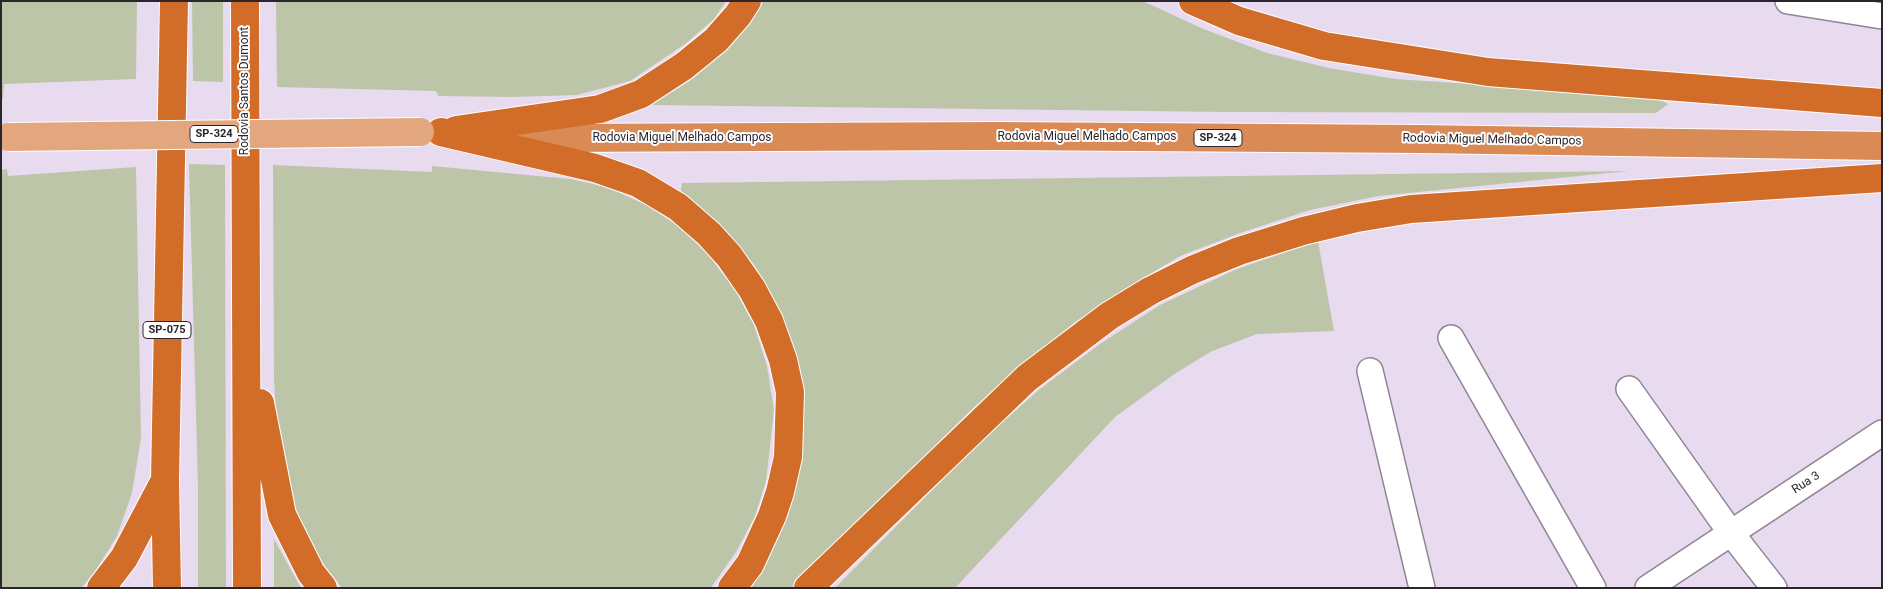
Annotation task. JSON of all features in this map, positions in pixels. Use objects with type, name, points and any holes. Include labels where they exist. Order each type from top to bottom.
[{"type":"highway","name":"SP-075","points":[[167,588],[165,480],[174,1]]},
{"type":"highway","name":"Rodovia Santos Dumont","points":[[245,1],[245,180],[248,337]]},
{"type":"highway","points":[[431,132],[600,109],[641,94],[684,66],[716,40],[738,15],[747,1]]},
{"type":"highway","points":[[1193,1],[1238,21],[1324,46],[1488,72],[1882,103]]},
{"type":"highway","points":[[431,132],[595,168],[638,184],[678,207],[709,234],[729,256],[752,289],[769,321],[785,368],[790,392],[788,457],[780,492],[764,534],[750,564],[732,588]]},
{"type":"highway","name":"Rodovia Miguel Melhado Campos","points":[[431,132],[554,138],[1018,136],[1420,138],[1882,146]]},
{"type":"highway","points":[[808,588],[1028,378],[1109,316],[1192,270],[1239,251],[1303,231],[1356,218],[1411,209],[1882,178]]},
{"type":"highway","points":[[248,337],[248,588]]},
{"type":"highway","points":[[248,337],[282,515],[311,573],[323,588]]},
{"type":"highway","points":[[101,588],[124,558],[165,480]]},
{"type":"main road","name":"Rodovia Miguel Melhado Campos","points":[[8,137],[431,132]]},
{"type":"street","points":[[1792,2],[1882,16]]},
{"type":"street","points":[[1451,338],[1593,588]]},
{"type":"street","points":[[1370,371],[1422,588]]},
{"type":"street","points":[[1629,389],[1731,533],[1774,588]]},
{"type":"street","name":"Rua 3","points":[[1648,588],[1882,433]]},
{"type":"green space","points":[[1,1],[137,1],[136,79],[4,84],[3,99],[1,99]]},
{"type":"green space","points":[[192,1],[223,1],[223,82],[193,81]]},
{"type":"green space","points":[[276,1],[726,1],[714,19],[685,44],[630,81],[577,95],[512,97],[438,96],[436,91],[277,87]]},
{"type":"green space","points":[[762,1],[1143,1],[1201,28],[1267,53],[1329,68],[1395,79],[1652,96],[1668,104],[1656,113],[1227,112],[652,105],[691,80],[712,62],[739,34]]},
{"type":"green space","points":[[189,164],[225,165],[226,588],[198,588],[198,487]]},
{"type":"green space","points":[[273,165],[432,172],[432,166],[570,179],[607,187],[646,205],[680,227],[709,256],[735,290],[754,325],[767,366],[774,410],[766,481],[755,516],[736,552],[712,586],[710,588],[342,588],[313,550],[295,510],[277,427],[274,380]]},
{"type":"green space","points":[[136,167],[141,438],[132,493],[117,536],[94,573],[81,588],[1,588],[1,170],[7,169],[8,176]]},
{"type":"green space","points":[[1629,171],[1379,196],[1310,210],[1240,233],[1180,256],[1074,323],[1023,364],[971,410],[792,588],[749,588],[769,555],[788,516],[798,475],[803,430],[801,385],[792,342],[776,303],[755,266],[725,229],[681,191],[682,183]]},
{"type":"green space","points":[[1318,241],[1334,331],[1257,334],[1210,352],[1173,375],[1115,417],[955,588],[835,588],[981,441],[1040,389],[1100,344],[1160,305],[1237,269]]},
{"type":"green space","points":[[274,539],[301,588],[274,588]]}]
